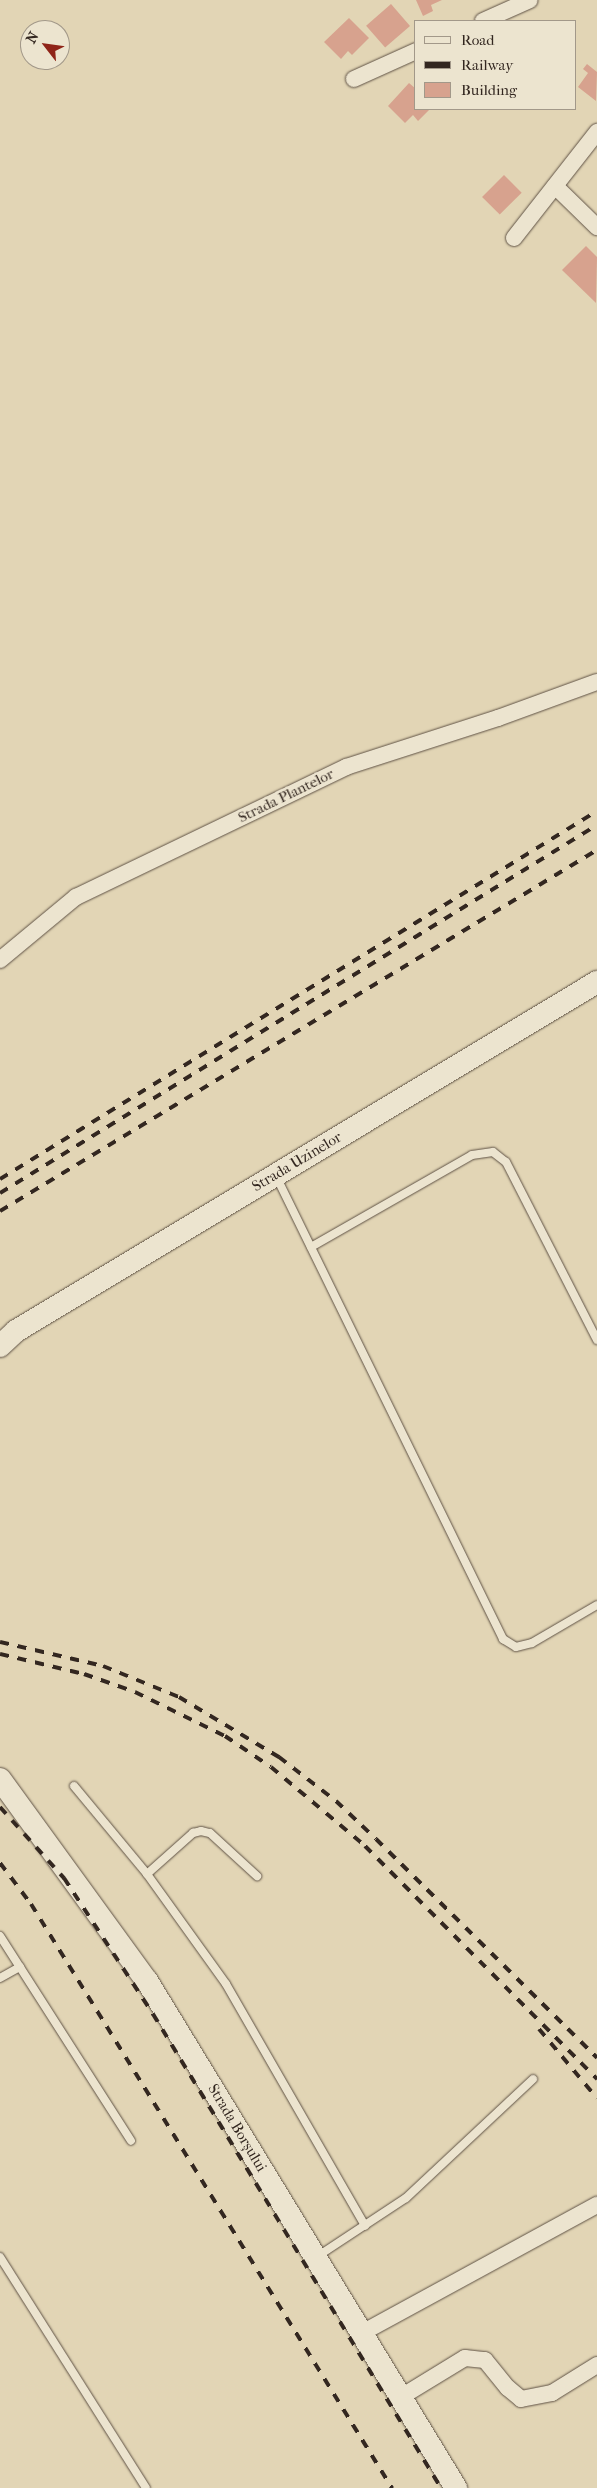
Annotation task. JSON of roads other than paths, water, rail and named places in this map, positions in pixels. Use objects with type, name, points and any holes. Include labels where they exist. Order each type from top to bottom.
[{"type":"street","points":[[485,20],[530,0]]},
{"type":"street","points":[[354,79],[414,52]]},
{"type":"street","points":[[514,238],[597,132]]},
{"type":"street","points":[[555,186],[597,227]]},
{"type":"street","name":"Strada Plantelor","points":[[0,960],[76,897],[346,767],[498,718],[597,682]]},
{"type":"street","name":"Strada Uzinelor","points":[[0,1346],[16,1331],[597,982]]},
{"type":"street","name":"Strada Borșului","points":[[0,1779],[147,1981],[456,2488]]},
{"type":"street","points":[[362,2334],[597,2205]]},
{"type":"street","points":[[401,2397],[465,2358],[485,2360],[508,2388],[521,2399],[552,2393],[597,2364]]},
{"type":"lane","points":[[311,1247],[472,1155],[493,1152],[506,1162],[597,1340]]},
{"type":"lane","points":[[275,1175],[502,1639],[516,1647],[532,1643],[597,1605]]},
{"type":"lane","points":[[74,1786],[147,1874],[226,1984],[365,2226]]},
{"type":"lane","points":[[147,1874],[193,1833],[201,1831],[210,1833],[257,1876]]},
{"type":"lane","points":[[0,1936],[131,2141]]},
{"type":"lane","points":[[0,1978],[20,1967]]},
{"type":"lane","points":[[316,2258],[406,2198],[533,2079]]},
{"type":"lane","points":[[0,2257],[146,2488]]},
{"type":"railway","points":[[0,1179],[597,811]]},
{"type":"railway","points":[[0,1193],[597,825]]},
{"type":"railway","points":[[0,1211],[597,850]]},
{"type":"railway","points":[[0,1642],[103,1666],[179,1697],[279,1757],[336,1801],[597,2058]]},
{"type":"railway","points":[[0,1654],[84,1674],[135,1692],[225,1736],[271,1767],[365,1846],[597,2079]]},
{"type":"railway","points":[[0,1807],[64,1878],[153,2014],[441,2488]]},
{"type":"railway","points":[[0,1863],[31,1904],[392,2488]]},
{"type":"railway","points":[[539,2029],[597,2098]]}]
